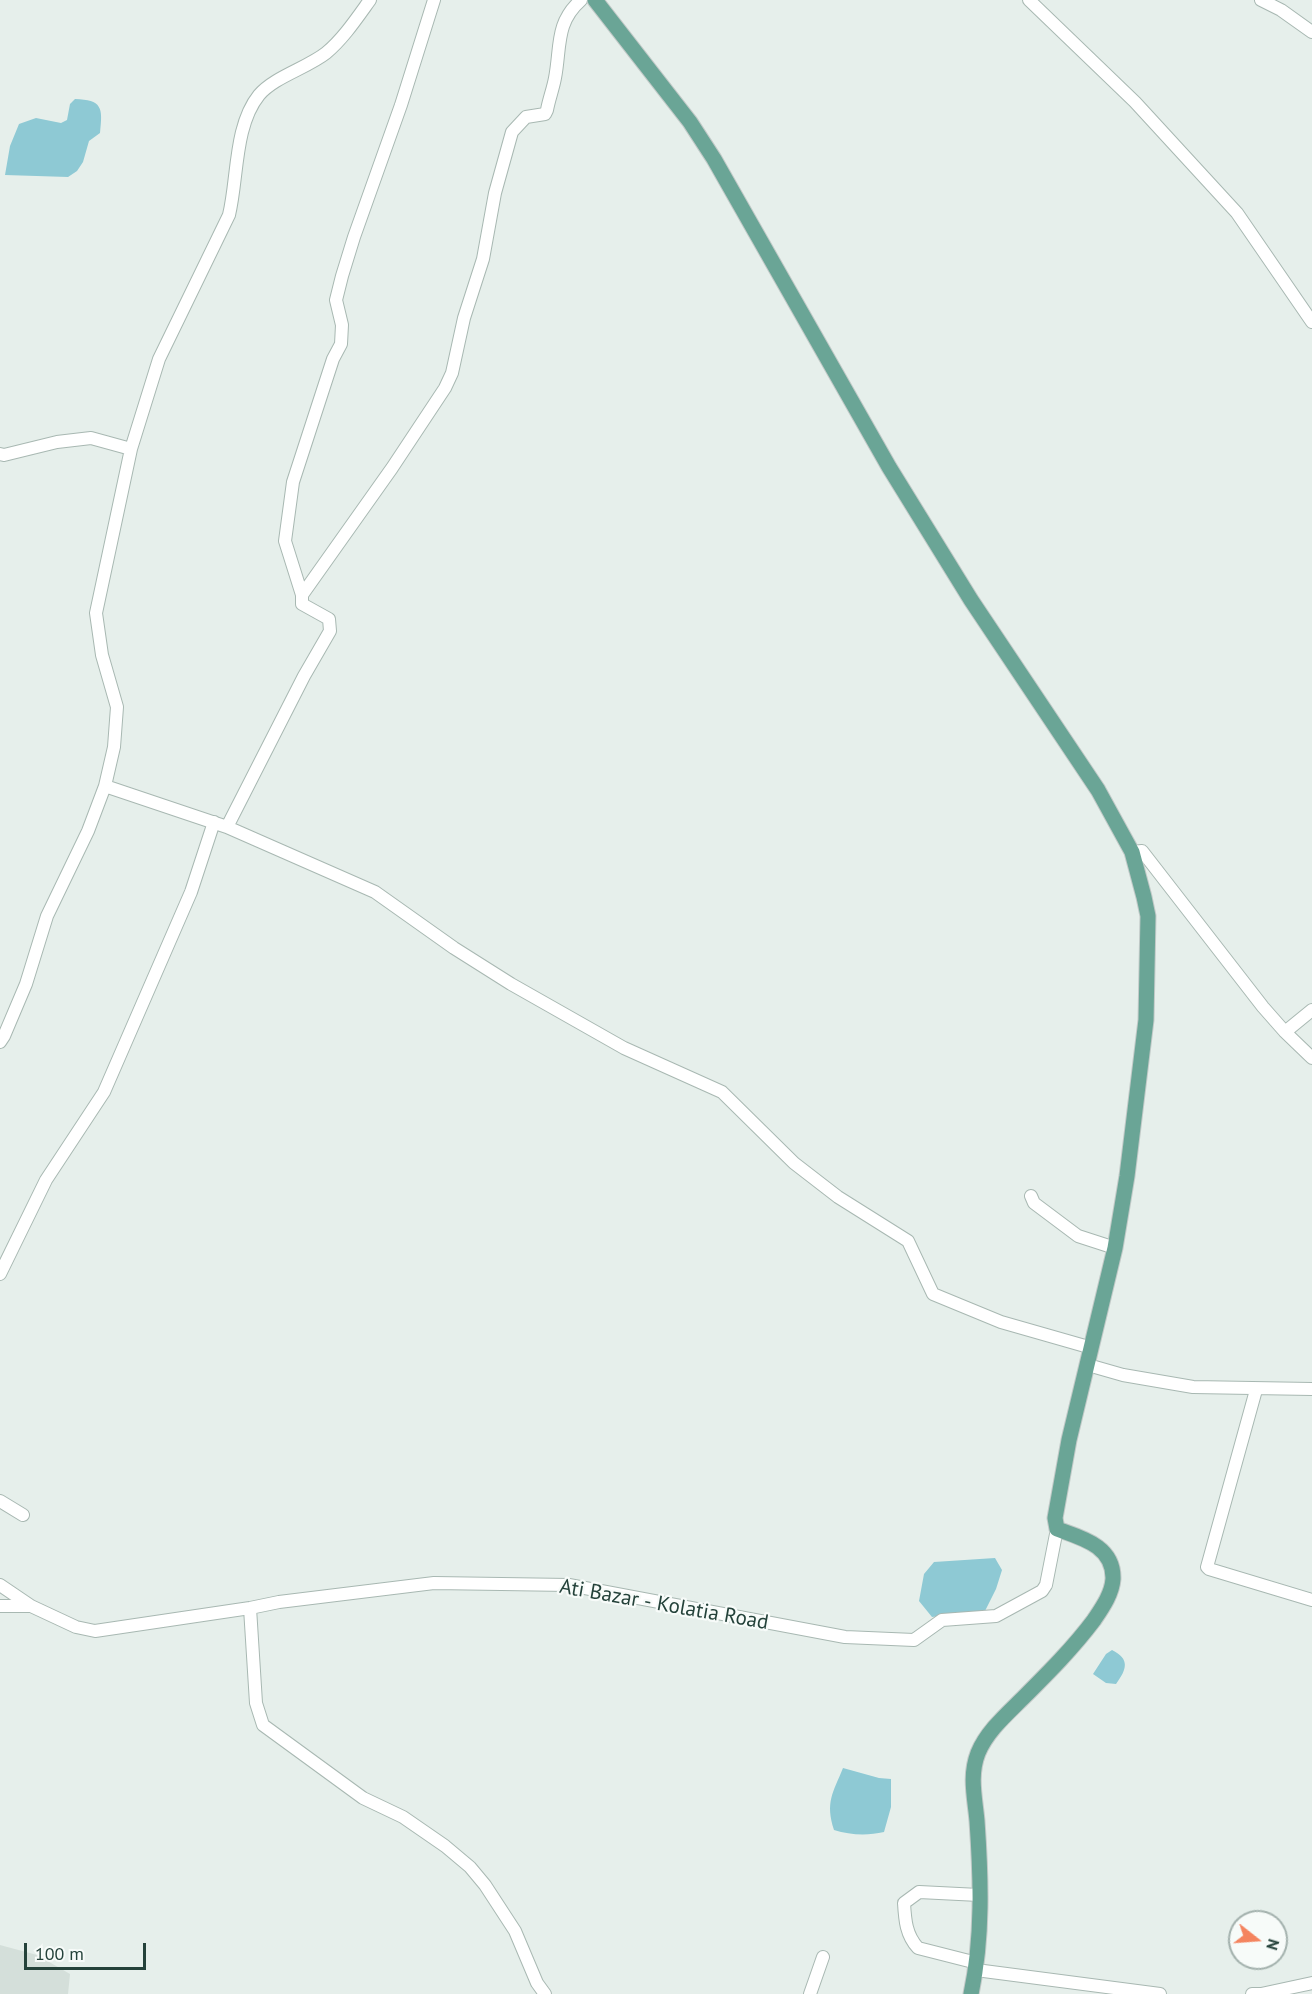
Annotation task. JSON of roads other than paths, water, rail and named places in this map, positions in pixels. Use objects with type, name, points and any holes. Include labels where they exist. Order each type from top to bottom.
[{"type":"main road","points":[[595,0],[690,122],[714,159],[889,467],[971,600],[1088,773],[1132,852],[1148,916],[1146,1020],[1127,1176],[1115,1248],[1070,1440],[1055,1518],[1057,1529],[1093,1543],[1108,1554],[1113,1579],[1110,1593],[1100,1611],[1076,1645],[989,1733],[978,1753],[972,1776],[977,1821],[979,1895],[976,1967],[971,1994]]},
{"type":"street","points":[[0,1042],[26,984],[47,916],[88,831],[105,786],[114,747],[117,706],[102,655],[96,613],[131,449],[159,359],[229,214],[235,192],[238,147],[250,112],[260,94],[275,82],[326,53],[352,26],[370,0]]},
{"type":"street","points":[[227,827],[304,676],[330,631],[329,619],[302,604],[302,595],[285,541],[293,482],[333,359],[341,344],[342,325],[336,300],[354,237],[401,105],[434,0]]},
{"type":"street","points":[[302,595],[446,388],[452,373],[464,318],[483,259],[495,193],[512,132],[526,117],[545,114],[555,77],[559,39],[569,11],[581,0]]},
{"type":"street","points":[[1261,0],[1281,10],[1312,32]]},
{"type":"street","points":[[1034,2],[1135,102],[1237,213],[1312,322]]},
{"type":"street","points":[[0,454],[4,455],[57,442],[91,438],[131,449]]},
{"type":"street","points":[[105,786],[227,827],[375,892],[454,948],[511,984],[624,1048],[722,1092],[794,1163],[838,1197],[908,1241],[933,1294],[1001,1322],[1092,1348]]},
{"type":"street","points":[[0,1274],[46,1180],[104,1092],[191,892],[214,822]]},
{"type":"street","points":[[1132,852],[1142,850],[1263,1007],[1312,1058]]},
{"type":"street","points":[[1285,1032],[1312,1010]]},
{"type":"street","points":[[1031,1196],[1034,1203],[1078,1236],[1115,1248]]},
{"type":"street","points":[[1088,1365],[1123,1375],[1193,1387],[1256,1390],[1312,1389]]},
{"type":"street","points":[[1256,1390],[1207,1567],[1312,1600]]},
{"type":"street","points":[[0,1501],[23,1515]]},
{"type":"street","name":"Ati Bazar - Kolatia Road","points":[[0,1606],[31,1606],[76,1628],[94,1631],[279,1602],[434,1583],[568,1586],[845,1637],[914,1640],[942,1620],[996,1616],[1041,1591],[1046,1585],[1057,1529]]},
{"type":"street","points":[[0,1585],[31,1606]]},
{"type":"street","points":[[250,1608],[256,1702],[263,1725],[363,1798],[403,1817],[445,1846],[470,1867],[485,1885],[515,1931],[537,1983],[545,1994]]},
{"type":"street","points":[[979,1895],[919,1892],[904,1903],[905,1924],[918,1948],[976,1967],[1160,1994]]},
{"type":"street","points":[[810,1994],[823,1957]]},
{"type":"street","points":[[1252,1994],[1312,1983]]},
{"type":"water","points":[[75,99],[96,103],[101,111],[100,133],[89,141],[83,162],[77,171],[68,177],[5,175],[10,146],[19,124],[36,118],[61,123],[67,120],[70,104]]},
{"type":"water","points":[[995,1558],[1002,1570],[985,1611],[932,1617],[919,1601],[924,1574],[934,1562]]},
{"type":"water","points":[[1112,1650],[1122,1657],[1125,1665],[1123,1674],[1116,1684],[1106,1683],[1093,1674],[1106,1654]]},
{"type":"water","points":[[843,1768],[891,1779],[891,1807],[884,1832],[859,1834],[834,1830],[830,1805],[833,1791]]}]
